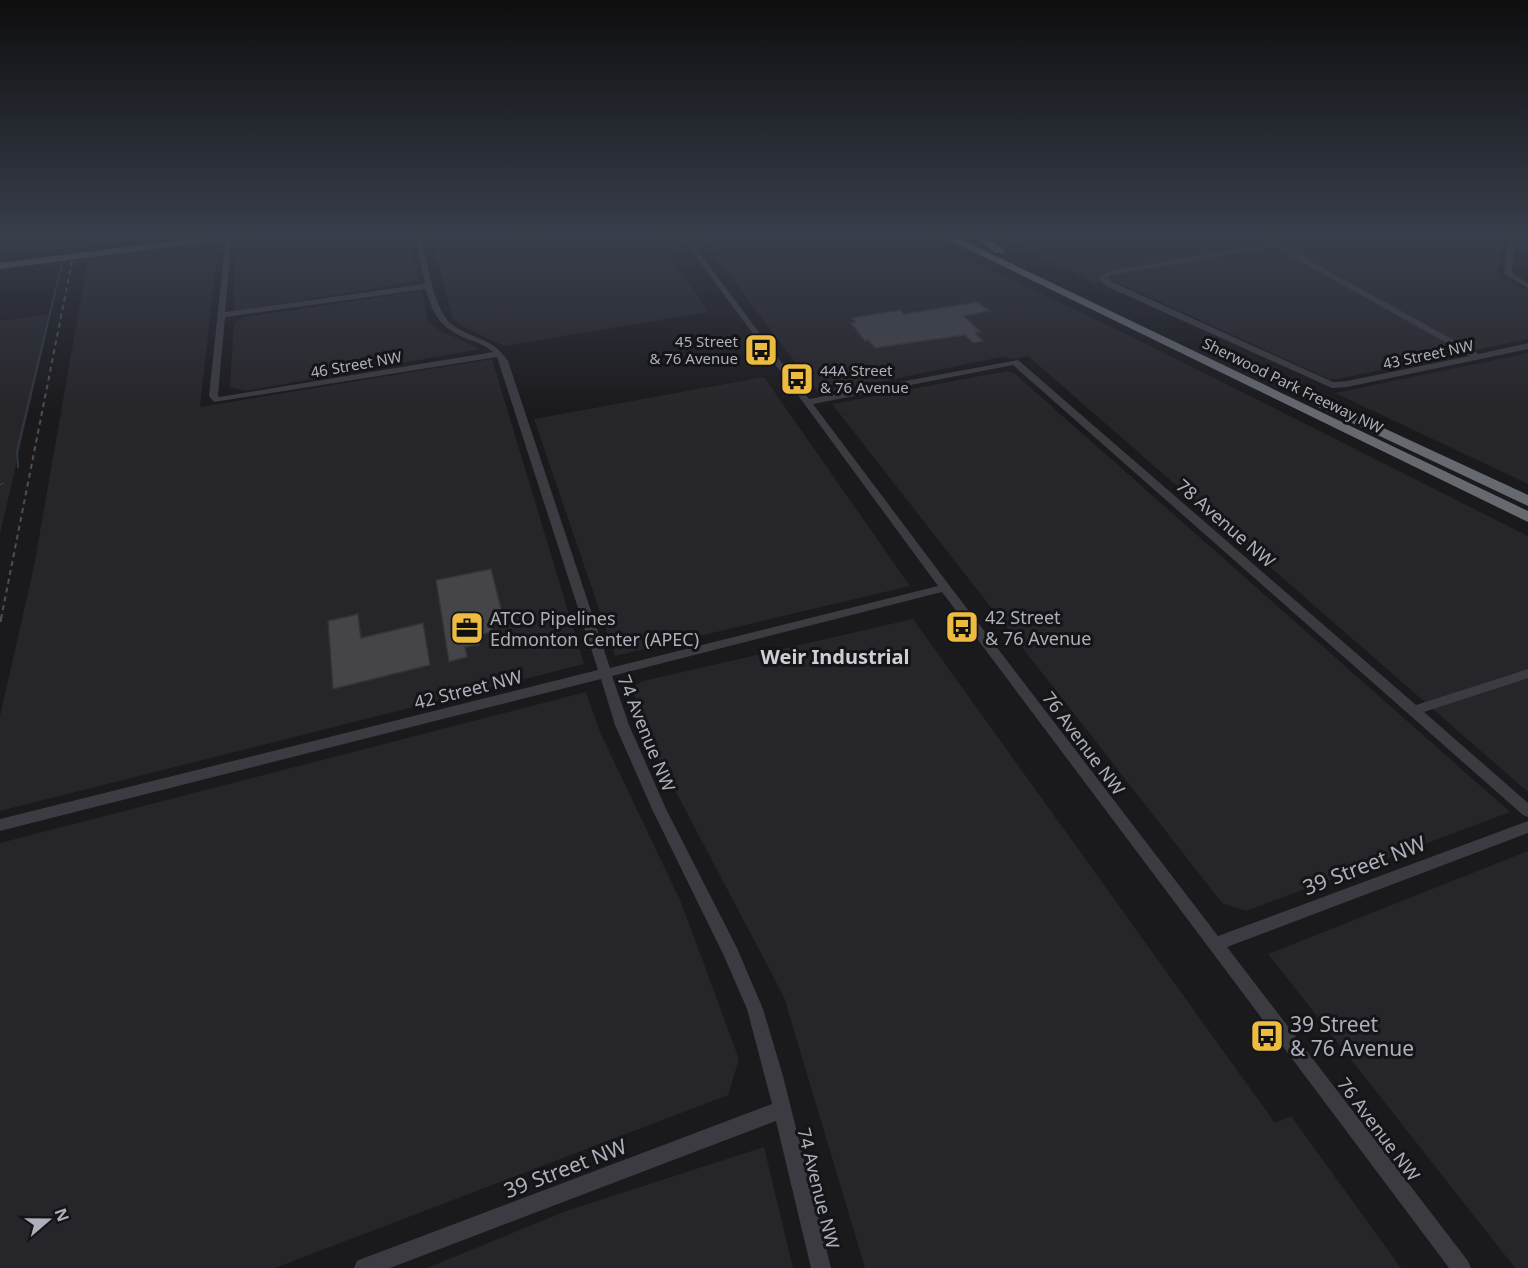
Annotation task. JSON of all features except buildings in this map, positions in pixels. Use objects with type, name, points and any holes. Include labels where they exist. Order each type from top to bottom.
[{"type":"highway","name":"Sherwood Park Freeway NW","points":[[1069,295],[1528,517]]},
{"type":"highway","name":"Sherwood Park Freeway NW","points":[[1093,295],[1528,501]]},
{"type":"street","points":[[224,295],[222,315],[364,295]]},
{"type":"street","points":[[433,295],[444,323],[458,332],[491,346],[500,354]]},
{"type":"street","name":"76 Avenue NW","points":[[728,295],[945,588],[1461,1268]]},
{"type":"street","name":"43 Street NW","points":[[1134,295],[1332,385],[1347,384],[1528,346]]},
{"type":"street","points":[[1366,295],[1478,357]]},
{"type":"street","name":"46 Street NW","points":[[222,315],[213,396],[217,400],[500,354]]},
{"type":"street","name":"74 Avenue NW","points":[[500,354],[603,674],[636,760],[745,984],[765,1039],[821,1268]]},
{"type":"street","name":"78 Avenue NW","points":[[807,402],[1015,362],[1528,811]]},
{"type":"street","name":"42 Street NW","points":[[0,825],[945,588]]},
{"type":"street","points":[[1413,711],[1528,673]]},
{"type":"street","name":"39 Street NW","points":[[1216,945],[1528,827]]},
{"type":"street","name":"39 Street NW","points":[[364,1268],[781,1110]]},
{"type":"shaded area","points":[[81,295],[212,295],[200,407],[492,359],[584,664],[0,811],[0,716],[34,566]]},
{"type":"shaded area","points":[[234,295],[332,295],[234,311]]},
{"type":"shaded area","points":[[393,295],[423,295],[428,321],[438,330],[481,349],[245,391],[230,387],[234,323],[243,317]]},
{"type":"shaded area","points":[[446,295],[696,295],[708,312],[504,346],[464,327],[453,319]]},
{"type":"shaded area","points":[[745,295],[1044,295],[1528,536],[1528,792],[1028,356],[1015,359],[1002,357],[819,394]]},
{"type":"shaded area","points":[[1146,295],[1528,295],[1528,339],[1329,379]]},
{"type":"shaded area","points":[[51,314],[0,534],[0,321]]},
{"type":"shaded area","points":[[1528,353],[1528,484],[1335,393]]},
{"type":"shaded area","points":[[1007,371],[1014,373],[1510,812],[1246,911],[1222,903],[832,404]]},
{"type":"shaded area","points":[[764,377],[910,586],[615,656],[534,419]]},
{"type":"shaded area","points":[[913,619],[1275,1123],[1291,1116],[1401,1268],[865,1268],[784,997],[658,758],[632,688],[643,681]]},
{"type":"shaded area","points":[[586,692],[600,732],[681,902],[739,1059],[728,1095],[275,1268],[0,1268],[0,843]]},
{"type":"shaded area","points":[[1528,851],[1528,1268],[1515,1268],[1268,954]]},
{"type":"shaded area","points":[[764,1147],[793,1268],[427,1268],[566,1211]]},
{"type":"waterway","points":[[18,467],[17,451],[54,295]]},
{"type":"railway","points":[[1,619],[65,295]]},
{"type":"railway","points":[[0,622],[1,617]]},
{"type":"place","name":"45 Street & 76 Avenue","points":[[761,350]]},
{"type":"place","name":"44A Street & 76 Avenue","points":[[797,379]]},
{"type":"place","name":"42 Street & 76 Avenue","points":[[962,627]]},
{"type":"place","name":"ATCO Pipelines Edmonton Center (APEC)","points":[[467,628]]},
{"type":"place","name":"39 Street & 76 Avenue","points":[[1267,1036]]},
{"type":"district","name":"Weir Industrial","points":[[835,656]]}]
